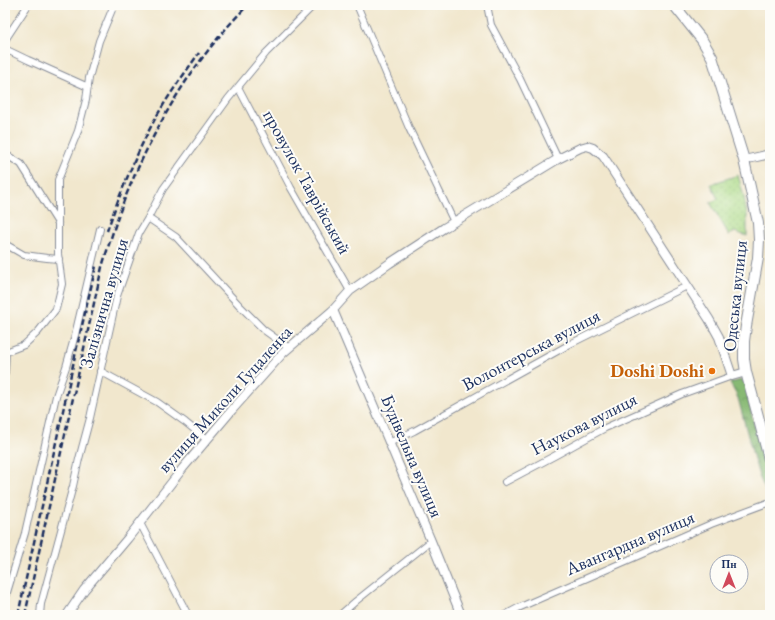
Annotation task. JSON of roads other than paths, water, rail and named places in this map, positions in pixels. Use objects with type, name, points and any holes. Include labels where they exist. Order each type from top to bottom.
[{"type":"main road","name":"Одеська вулиця","points":[[674,5],[702,40],[712,57],[744,160],[758,223],[758,258],[744,340],[746,372],[770,462]]},
{"type":"street","points":[[5,40],[28,5]]},
{"type":"street","points":[[5,372],[6,352],[24,345],[38,332],[56,309],[62,284],[59,259],[58,180],[78,131],[86,100],[88,78],[99,41],[114,5]]},
{"type":"street","name":"Залізнична вулиця","points":[[40,615],[43,597],[90,418],[117,296],[139,234],[163,189],[228,100],[266,53],[314,5]]},
{"type":"street","points":[[357,5],[409,128],[454,222]]},
{"type":"street","points":[[487,5],[491,25],[520,79],[558,159]]},
{"type":"street","points":[[5,49],[88,87]]},
{"type":"street","name":"провулок Таврійський","points":[[238,87],[291,188],[350,292]]},
{"type":"street","name":"вулиця Миколи Гуцаленка","points":[[67,615],[84,590],[140,523],[183,468],[237,405],[289,348],[333,310],[350,292],[390,263],[558,159],[587,146],[593,148],[603,156],[687,286]]},
{"type":"street","points":[[5,154],[21,164],[58,224]]},
{"type":"street","points":[[744,160],[770,154]]},
{"type":"street","points":[[148,218],[176,237],[264,330],[289,348]]},
{"type":"street","points":[[5,599],[25,533],[56,396],[75,335],[100,229]]},
{"type":"street","points":[[5,244],[24,255],[59,259]]},
{"type":"street","points":[[687,286],[719,336],[732,376]]},
{"type":"street","name":"Волонтерська вулиця","points":[[389,443],[414,431],[572,343],[687,286]]},
{"type":"street","name":"Будівельна вулиця","points":[[333,310],[461,615]]},
{"type":"street","points":[[100,371],[157,402],[207,440]]},
{"type":"street","name":"Наукова вулиця","points":[[505,482],[604,428],[682,394],[746,372]]},
{"type":"street","name":"Авангардна вулиця","points":[[505,615],[711,524],[770,502]]},
{"type":"street","points":[[140,523],[188,615]]},
{"type":"street","points":[[340,615],[431,541]]},
{"type":"railway","points":[[25,615],[102,267],[122,207],[136,172],[162,120],[210,48],[248,5]]},
{"type":"railway","points":[[107,231],[117,202],[148,132],[165,102],[199,53]]},
{"type":"railway","points":[[18,615],[96,266]]},
{"type":"place","name":"Doshi Doshi","points":[[712,371]]}]
